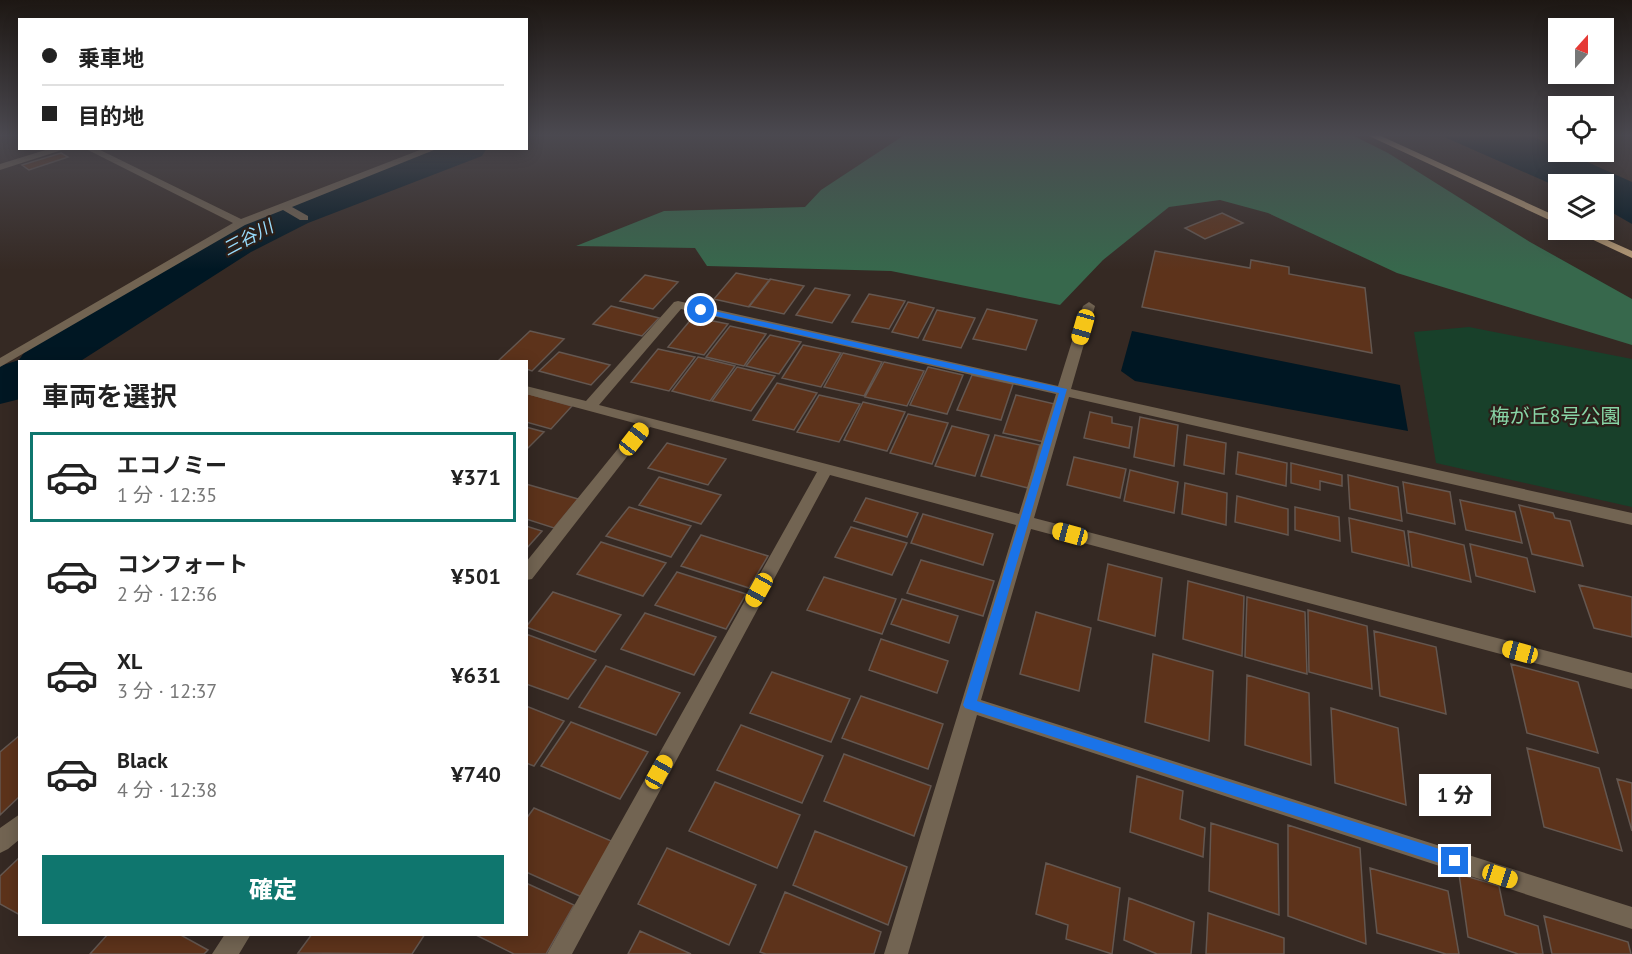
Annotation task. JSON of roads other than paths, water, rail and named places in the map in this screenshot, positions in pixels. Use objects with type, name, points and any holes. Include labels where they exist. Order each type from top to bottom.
[{"type":"main road","points":[[1469,181],[1548,216]]},
{"type":"main road","points":[[1599,240],[1632,255]]},
{"type":"street","points":[[154,181],[241,223]]},
{"type":"street","points":[[0,363],[241,223],[350,181]]},
{"type":"street","points":[[283,206],[303,217]]},
{"type":"street","points":[[589,406],[678,305],[1632,519]]},
{"type":"street","points":[[896,954],[1089,306]]},
{"type":"street","points":[[528,391],[1632,681]]},
{"type":"street","points":[[528,571],[647,422]]},
{"type":"street","points":[[559,954],[826,468]]},
{"type":"street","points":[[970,705],[1632,918]]},
{"type":"street","points":[[0,842],[18,826]]},
{"type":"street","points":[[224,954],[238,936]]},
{"type":"water","points":[[1614,181],[1632,182],[1632,224],[1614,214]]},
{"type":"water","points":[[1132,331],[1400,385],[1408,431],[1135,381],[1121,371]]},
{"type":"waterway","name":"三谷川","points":[[46,360],[236,243],[294,214],[383,181]]},
{"type":"waterway","name":"三谷川","points":[[0,388],[18,377]]},
{"type":"park label","name":"梅が丘8号公園","points":[[1555,416]]}]
